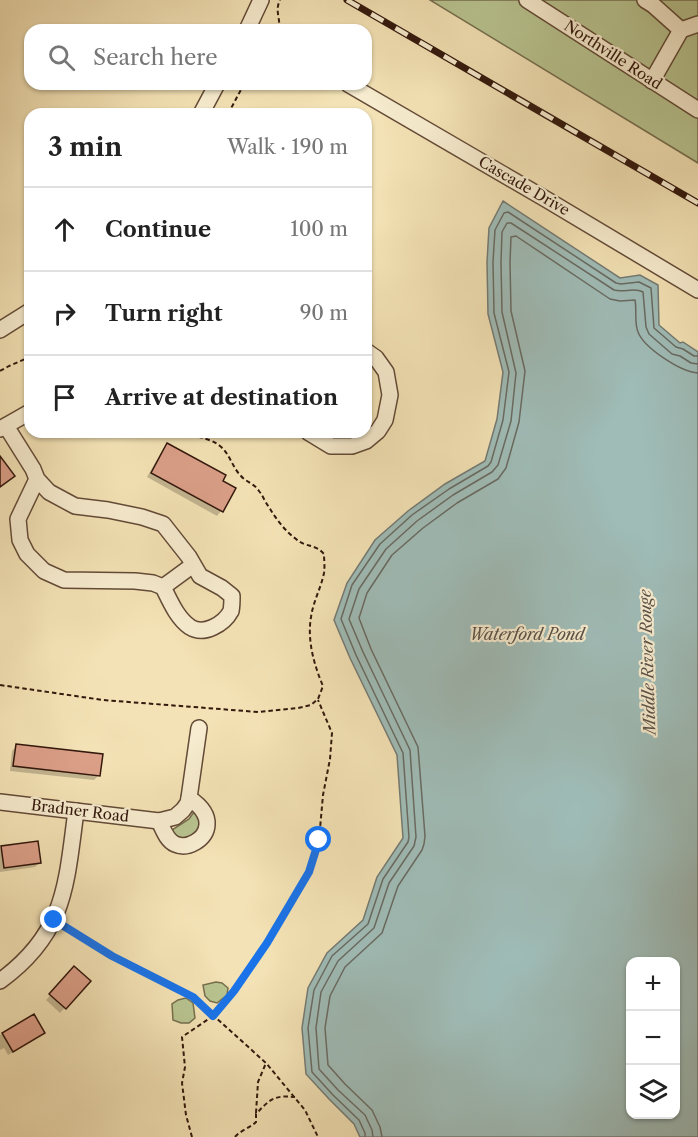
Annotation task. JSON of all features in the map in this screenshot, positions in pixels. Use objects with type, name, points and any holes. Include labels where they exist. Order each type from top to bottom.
[{"type":"street","points":[[252,24],[261,0]]},
{"type":"street","name":"Northville Road","points":[[527,0],[698,110]]},
{"type":"street","points":[[645,0],[681,30]]},
{"type":"street","points":[[652,81],[681,30],[698,24]]},
{"type":"street","points":[[204,108],[214,90]]},
{"type":"street","name":"Cascade Drive","points":[[358,90],[698,290]]},
{"type":"street","points":[[0,330],[24,315]]},
{"type":"street","points":[[372,355],[386,372],[390,395],[385,420],[372,436]]},
{"type":"street","points":[[24,415],[3,427],[33,469],[37,479],[49,492],[75,506],[108,510],[163,524],[189,557],[200,576],[222,588],[232,597],[232,609],[214,627],[199,631],[189,627],[175,611],[163,587],[135,580],[64,580],[44,571],[27,554],[20,540],[18,519],[37,479]]},
{"type":"street","points":[[318,438],[331,446],[352,446],[370,438]]},
{"type":"street","points":[[163,587],[193,565]]},
{"type":"street","points":[[189,798],[205,814],[207,824],[205,834],[194,843],[184,846],[173,844],[159,821],[175,816],[183,810],[189,798],[199,728]]},
{"type":"street","name":"Bradner Road","points":[[0,802],[159,821]]},
{"type":"street","points":[[0,981],[28,958],[54,920],[67,880],[76,811]]},
{"type":"path","points":[[280,0],[277,13],[280,24]]},
{"type":"path","points":[[231,108],[241,90]]},
{"type":"path","points":[[0,371],[24,360]]},
{"type":"path","points":[[192,1137],[182,1083],[185,1067],[182,1037],[213,1016],[234,991],[267,943],[309,872],[319,840],[332,733],[318,699]]},
{"type":"path","points":[[54,920],[112,956],[193,997],[266,1063],[305,1110],[318,1137]]},
{"type":"path","points":[[235,1137],[240,1131],[256,1122],[258,1082],[266,1063]]},
{"type":"path","points":[[256,1114],[271,1099],[281,1096],[295,1097]]},
{"type":"green space","points":[[430,0],[698,0],[698,163]]},
{"type":"green space","points":[[194,812],[200,820],[199,828],[185,840],[176,838],[172,830],[189,819]]},
{"type":"green space","points":[[216,982],[228,988],[227,995],[217,1003],[205,996],[203,985]]},
{"type":"green space","points":[[186,998],[193,1003],[195,1018],[189,1023],[173,1020],[172,1004]]},
{"type":"water","name":"Waterford Pond","points":[[503,201],[620,278],[640,275],[658,285],[659,325],[680,343],[683,342],[698,352],[698,1137],[360,1137],[354,1124],[306,1074],[302,1028],[308,988],[327,953],[363,920],[377,877],[403,838],[397,755],[334,620],[347,583],[375,540],[408,511],[445,484],[485,461],[497,419],[503,372],[488,314],[489,228]]},
{"type":"building","points":[[167,443],[226,475],[223,481],[236,488],[223,512],[151,473]]},
{"type":"building","points":[[0,456],[15,476],[0,487]]},
{"type":"building","points":[[16,744],[103,754],[100,776],[13,766]]},
{"type":"building","points":[[38,841],[41,863],[4,868],[1,846]]},
{"type":"building","points":[[74,966],[91,981],[66,1009],[49,994]]},
{"type":"building","points":[[34,1014],[45,1033],[13,1052],[2,1033]]},
{"type":"railway","points":[[347,0],[698,203]]},
{"type":"route","points":[[54,920],[112,956],[193,997],[213,1016],[234,991],[267,943],[309,872],[319,840]]},
{"type":"water label","name":"Middle River Rouge","points":[[647,662]]}]
